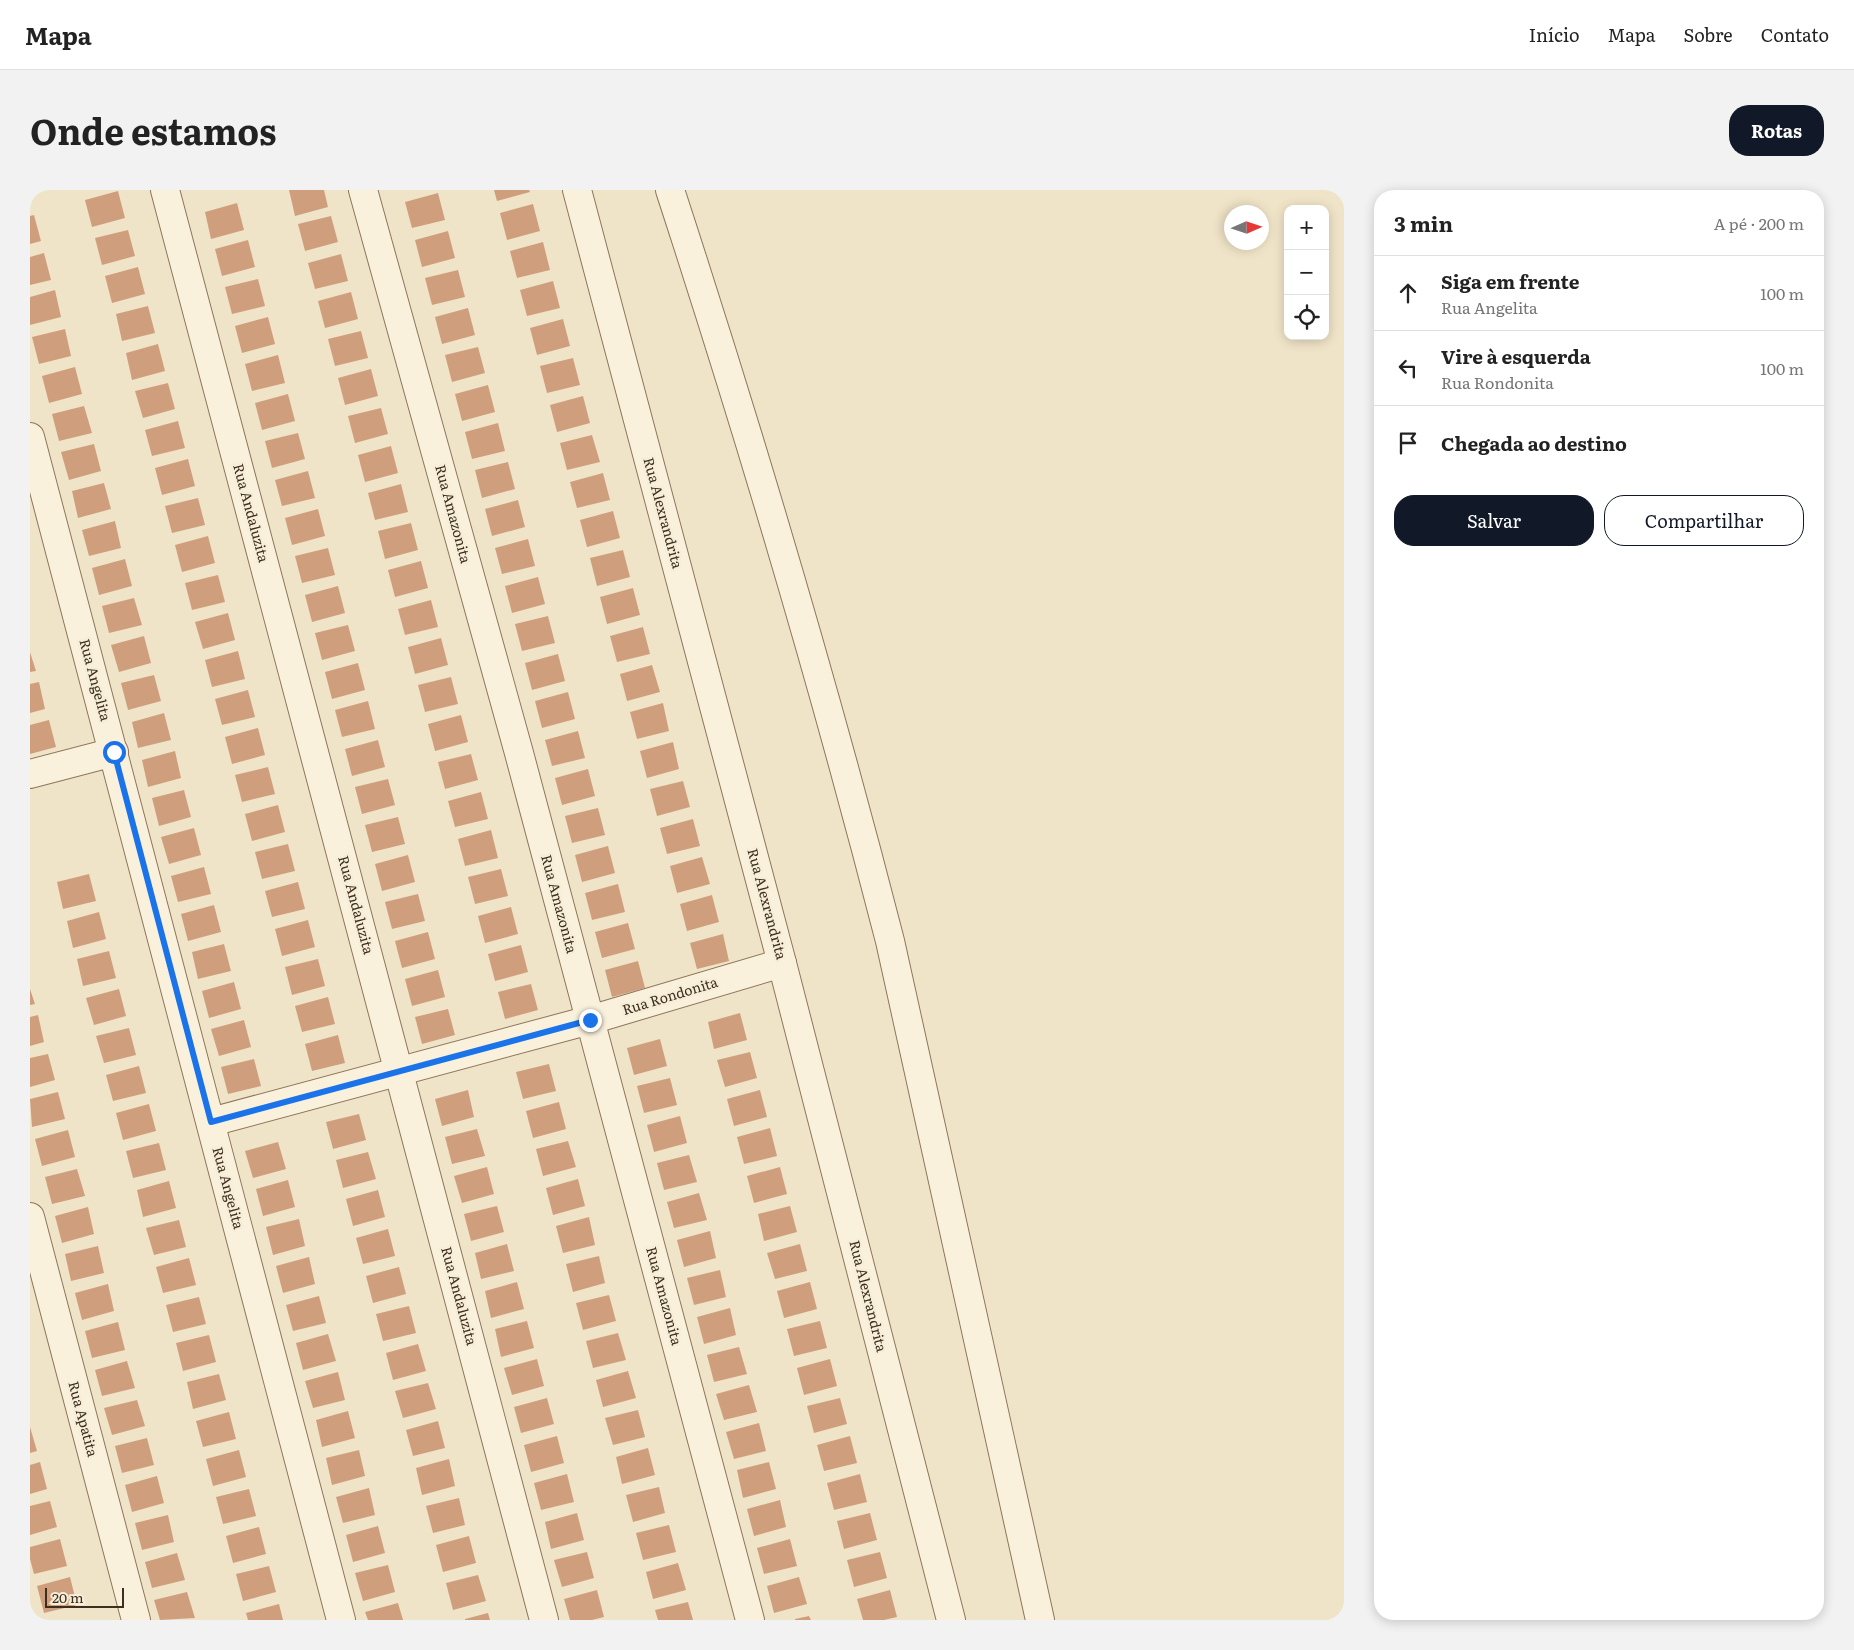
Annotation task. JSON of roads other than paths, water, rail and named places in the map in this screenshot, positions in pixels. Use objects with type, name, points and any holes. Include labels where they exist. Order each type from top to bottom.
[{"type":"street","name":"Rua Andaluzita","points":[[165,190],[544,1620]]},
{"type":"street","name":"Rua Amazonita","points":[[363,190],[519,753],[750,1620]]},
{"type":"street","name":"Rua Alexrandrita","points":[[577,190],[782,963],[951,1620]]},
{"type":"street","points":[[670,190],[732,378],[866,847],[890,940],[1040,1620]]},
{"type":"street","name":"Rua Angelita","points":[[30,437],[341,1620]]},
{"type":"street","points":[[30,774],[114,752]]},
{"type":"street","name":"Rua Rondonita","points":[[211,1122],[590,1020],[782,963]]},
{"type":"street","name":"Rua Apatita","points":[[30,1217],[136,1620]]}]
